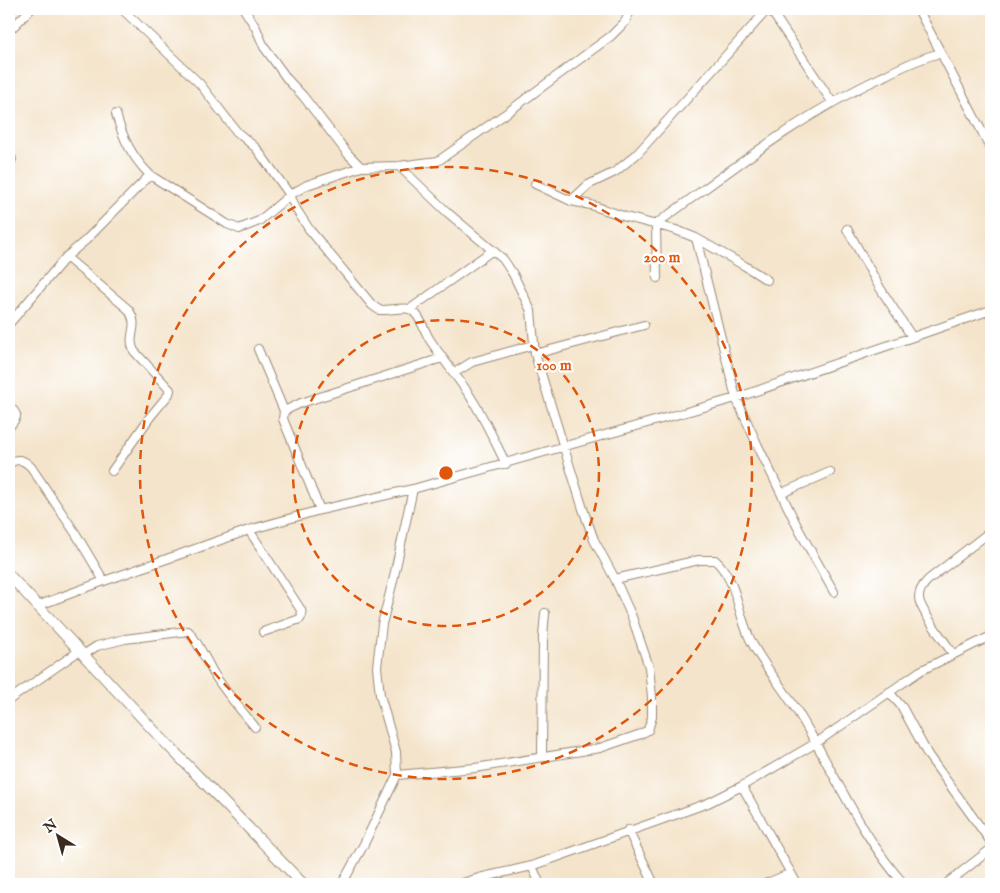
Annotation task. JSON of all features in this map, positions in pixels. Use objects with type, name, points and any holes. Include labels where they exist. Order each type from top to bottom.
[{"type":"street","points":[[9,31],[31,9]]},
{"type":"street","points":[[122,9],[200,84],[237,132],[256,148],[290,195],[309,230],[372,305],[379,310],[410,309],[416,314],[442,358],[469,394],[506,464]]},
{"type":"street","points":[[244,9],[256,28],[264,47],[288,80],[361,168]]},
{"type":"street","points":[[116,114],[122,134],[140,166],[150,176],[227,224],[239,229],[259,221],[290,195],[307,184],[361,168],[431,162],[444,157],[611,36],[625,22],[631,9]]},
{"type":"street","points":[[571,201],[588,185],[615,172],[637,154],[769,9],[832,102]]},
{"type":"street","points":[[918,9],[991,149]]},
{"type":"street","points":[[656,224],[745,160],[832,102],[902,67],[942,53]]},
{"type":"street","points":[[397,775],[475,768],[600,748],[648,730],[651,725],[652,697],[649,667],[632,617],[615,579],[594,540],[564,448],[535,354],[531,310],[503,259],[448,213],[399,166]]},
{"type":"street","points":[[9,324],[66,257],[86,240],[150,176]]},
{"type":"street","points":[[535,184],[571,201],[656,224],[696,238],[767,280]]},
{"type":"street","points":[[656,224],[657,278]]},
{"type":"street","points":[[847,230],[880,288],[912,337]]},
{"type":"street","points":[[696,238],[736,398],[799,530],[834,592]]},
{"type":"street","points":[[410,309],[493,250]]},
{"type":"street","points":[[66,257],[128,309],[134,317],[135,323],[132,346],[137,355],[170,390],[169,394],[150,417],[112,471]]},
{"type":"street","points":[[37,606],[104,580],[248,530],[320,510],[413,489],[506,464],[736,398],[991,310]]},
{"type":"street","points":[[535,354],[644,325]]},
{"type":"street","points":[[454,373],[472,362],[534,345]]},
{"type":"street","points":[[258,349],[284,411],[283,419],[320,510]]},
{"type":"street","points":[[284,411],[301,403],[442,358]]},
{"type":"street","points":[[9,406],[15,411],[16,419],[9,428]]},
{"type":"street","points":[[9,464],[18,460],[24,461],[31,467],[71,526],[104,580]]},
{"type":"street","points":[[782,493],[830,472]]},
{"type":"street","points":[[342,884],[364,844],[397,775],[396,752],[380,695],[377,667],[382,624],[413,489]]},
{"type":"street","points":[[248,530],[301,610],[302,615],[300,619],[263,632]]},
{"type":"street","points":[[953,654],[921,606],[919,596],[922,587],[928,580],[991,532]]},
{"type":"street","points":[[615,579],[699,560],[715,560],[722,567],[728,575],[750,639],[758,654],[796,708],[868,833],[895,874],[904,884]]},
{"type":"street","points":[[9,575],[81,653],[303,884]]},
{"type":"street","points":[[542,756],[542,636],[545,613]]},
{"type":"street","points":[[9,700],[81,653],[97,646],[126,639],[188,631],[194,636],[199,649],[215,676],[255,727]]},
{"type":"street","points":[[459,884],[532,866],[628,830],[708,803],[742,786],[816,743],[920,671],[991,636]]},
{"type":"street","points":[[889,692],[902,707],[928,755],[991,842]]},
{"type":"street","points":[[742,786],[797,884]]},
{"type":"street","points":[[628,830],[654,884]]},
{"type":"street","points":[[946,884],[991,849]]},
{"type":"street","points":[[532,866],[540,884]]},
{"type":"street","points":[[765,884],[791,873]]},
{"type":"street","points":[[9,879],[12,884]]}]
